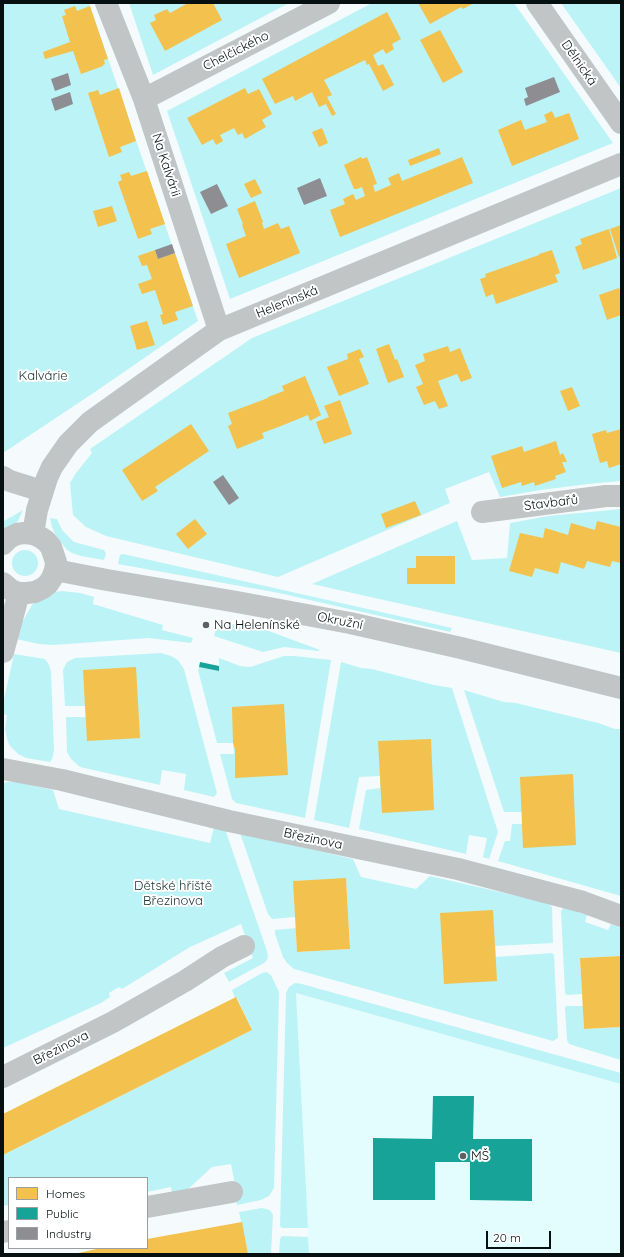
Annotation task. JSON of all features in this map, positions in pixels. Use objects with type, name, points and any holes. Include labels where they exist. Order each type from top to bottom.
[{"type":"street","name":"Na Kalvárii","points":[[106,3],[144,98],[219,330]]},
{"type":"street","name":"Chelčického","points":[[144,98],[329,3]]},
{"type":"street","name":"Dělnická","points":[[537,3],[621,123]]},
{"type":"street","name":"Helenínská","points":[[33,534],[42,491],[52,467],[68,444],[90,422],[219,330],[621,164]]},
{"type":"street","points":[[3,476],[10,480],[42,491]]},
{"type":"street","name":"Stavbařů","points":[[482,512],[606,496],[621,496]]},
{"type":"street","points":[[3,544],[9,538],[17,534],[33,534],[46,541],[51,547],[56,562],[52,578],[48,584],[42,588],[35,592],[27,593],[11,588],[3,652]]},
{"type":"street","name":"Okružní","points":[[55,570],[350,623],[461,648],[621,688]]},
{"type":"street","name":"Březinova","points":[[3,769],[62,780],[229,821],[458,869],[583,902],[621,916]]},
{"type":"street","name":"Březinova","points":[[3,1077],[113,1022],[185,981],[222,957],[244,946]]},
{"type":"street","points":[[148,1207],[232,1192]]},
{"type":"shaded area","name":"MŠ","points":[[296,993],[621,1084],[621,1254],[309,1254]]},
{"type":"green space","name":"Kalvárie","points":[[3,3],[89,3],[198,321],[3,453]]},
{"type":"green space","points":[[129,3],[289,3],[153,75]]},
{"type":"green space","points":[[372,3],[514,3],[613,143],[230,299],[167,111]]},
{"type":"green space","points":[[561,3],[621,3],[621,88]]},
{"type":"green space","points":[[621,188],[621,481],[541,490],[500,497],[489,472],[445,489],[450,503],[278,577],[106,536],[86,527],[73,515],[70,483],[92,453],[90,449],[252,338]]},
{"type":"green space","points":[[621,509],[621,653],[312,584],[457,521],[472,560],[507,558],[510,523],[548,516]]},
{"type":"green space","points":[[23,510],[18,521],[11,529],[3,532],[3,521]]},
{"type":"green space","points":[[50,518],[57,519],[62,530],[74,542],[104,550],[106,554],[104,560],[81,556],[67,550],[56,536]]},
{"type":"green space","points":[[25,550],[34,554],[38,563],[34,572],[25,576],[16,572],[12,563],[16,554]]},
{"type":"green space","points":[[123,554],[452,628],[450,632],[279,593],[118,564],[120,555]]},
{"type":"green space","points":[[62,591],[80,593],[94,597],[93,604],[163,625],[162,630],[193,638],[191,643],[149,638],[53,645],[39,644],[16,639],[21,624],[32,605],[55,592]]},
{"type":"green space","points":[[232,624],[258,627],[320,650],[284,647],[263,652],[214,636],[217,625]]},
{"type":"green space","points":[[161,653],[178,660],[184,669],[217,793],[214,797],[184,790],[186,774],[162,770],[160,785],[80,767],[71,759],[67,752],[66,717],[86,717],[85,706],[65,706],[63,670],[67,662],[75,658]]},
{"type":"green space","points":[[14,654],[45,659],[51,671],[54,751],[50,762],[26,758],[18,754],[8,742],[5,729],[7,715],[3,714],[3,704]]},
{"type":"green space","points":[[284,656],[331,660],[305,818],[236,803],[232,799],[220,754],[234,754],[233,743],[217,743],[198,670],[199,667],[219,671],[219,658],[240,666],[250,667]]},
{"type":"green space","points":[[341,662],[361,668],[372,669],[434,685],[452,688],[498,832],[489,859],[483,857],[487,838],[469,835],[466,854],[359,829],[366,790],[380,788],[380,776],[359,777],[349,828],[314,820]]},
{"type":"green space","points":[[464,690],[504,702],[516,703],[598,723],[615,729],[621,729],[621,896],[498,861],[505,841],[510,841],[512,824],[522,824],[522,812],[504,812]]},
{"type":"green space","name":"Dětské hřiště Březinova","points":[[16,782],[53,790],[59,809],[210,843],[214,827],[225,829],[267,951],[268,958],[266,961],[229,982],[224,973],[253,958],[241,924],[190,947],[122,989],[119,987],[109,993],[110,997],[101,1003],[3,1048],[3,783]]},
{"type":"green space","points":[[240,833],[353,859],[361,877],[416,889],[430,876],[548,903],[552,907],[553,943],[495,946],[496,957],[552,953],[554,955],[558,1038],[553,1041],[294,969],[283,957],[275,930],[296,928],[297,952],[350,949],[346,879],[294,881],[295,917],[272,919],[268,914]]},
{"type":"green space","points":[[564,907],[587,915],[585,922],[608,930],[611,924],[621,928],[621,956],[580,958],[582,994],[567,995],[565,993],[561,911]]},
{"type":"green space","points":[[266,972],[271,975],[279,992],[274,1188],[269,1196],[261,1200],[237,1205],[235,1196],[237,1195],[231,1164],[212,1167],[185,1192],[172,1194],[171,1187],[148,1192],[148,1177],[8,1177],[8,1205],[3,1206],[3,1155],[252,1030],[232,990]]},
{"type":"green space","points":[[295,983],[621,1073],[621,1084],[296,993],[308,1228],[282,1228],[280,1226],[286,993],[289,987]]},
{"type":"green space","points":[[566,1006],[583,1006],[584,1029],[621,1027],[621,1060],[569,1044],[567,1040]]},
{"type":"green space","points":[[262,1208],[270,1210],[273,1215],[271,1254],[248,1254],[239,1212]]},
{"type":"green space","points":[[282,1236],[308,1237],[309,1254],[279,1254],[280,1239]]},
{"type":"building: Homes","points":[[188,3],[213,3],[222,20],[165,51],[150,23],[156,20],[154,15],[167,9],[170,13]]},
{"type":"building: Homes","points":[[418,3],[474,3],[463,9],[461,7],[430,24]]},
{"type":"building: Homes","points":[[75,6],[77,11],[90,6],[108,59],[104,60],[105,64],[103,66],[81,74],[73,51],[45,59],[43,52],[70,42],[62,16],[66,15],[64,10]]},
{"type":"building: Homes","points":[[387,12],[401,39],[392,44],[394,49],[386,54],[383,49],[373,55],[378,66],[383,64],[394,85],[383,91],[369,64],[367,65],[365,60],[324,80],[332,95],[327,97],[336,114],[332,116],[326,104],[319,107],[312,92],[295,101],[293,96],[275,104],[262,79]]},
{"type":"building: Homes","points":[[440,30],[463,72],[443,83],[420,40]]},
{"type":"building: Homes","points":[[119,88],[136,141],[120,147],[122,152],[109,157],[88,93],[98,90],[100,95]]},
{"type":"building: Homes","points":[[245,88],[248,94],[259,89],[272,114],[262,120],[266,127],[245,139],[242,133],[238,135],[234,128],[220,135],[223,141],[216,145],[213,139],[202,145],[187,118]]},
{"type":"building: Homes","points":[[552,111],[555,118],[569,113],[579,139],[512,166],[498,130],[521,120],[525,130],[547,122],[544,115]]},
{"type":"building: Homes","points":[[322,128],[328,143],[319,147],[312,132]]},
{"type":"building: Homes","points":[[439,148],[441,154],[410,166],[408,160]]},
{"type":"building: Homes","points":[[361,157],[362,159],[367,157],[377,184],[373,185],[375,192],[391,185],[388,178],[399,173],[402,181],[462,157],[473,183],[340,237],[330,210],[345,204],[343,199],[353,194],[356,200],[365,196],[362,187],[354,189],[344,165]]},
{"type":"building: Homes","points":[[147,171],[165,224],[150,229],[152,234],[138,239],[118,182],[122,180],[120,175],[129,172],[131,176]]},
{"type":"building: Homes","points":[[255,179],[262,193],[251,198],[244,184]]},
{"type":"building: Homes","points":[[255,201],[264,229],[278,223],[281,229],[289,226],[300,253],[239,278],[226,244],[246,236],[237,209]]},
{"type":"building: Homes","points":[[112,206],[117,221],[98,227],[93,211]]},
{"type":"building: Homes","points":[[621,225],[621,256],[619,257],[610,229]]},
{"type":"building: Homes","points":[[609,229],[617,258],[583,270],[575,247],[582,244],[580,239]]},
{"type":"building: Homes","points":[[155,250],[158,259],[175,253],[193,306],[175,312],[178,320],[163,325],[160,315],[163,314],[155,290],[142,294],[138,284],[152,279],[147,265],[142,266],[138,256]]},
{"type":"building: Homes","points":[[552,250],[560,273],[555,275],[558,282],[496,304],[493,294],[486,297],[480,279],[486,277],[485,274]]},
{"type":"building: Homes","points":[[619,288],[621,294],[621,315],[607,320],[599,295]]},
{"type":"building: Homes","points":[[147,321],[155,345],[137,350],[130,326]]},
{"type":"building: Homes","points":[[389,344],[404,377],[388,383],[376,349]]},
{"type":"building: Homes","points":[[448,346],[450,352],[460,348],[472,378],[461,382],[457,374],[438,381],[448,406],[439,409],[435,401],[424,405],[416,387],[423,384],[415,365],[425,361],[423,354]]},
{"type":"building: Homes","points":[[360,349],[364,357],[359,359],[369,384],[339,396],[327,367],[348,359],[347,354]]},
{"type":"building: Homes","points":[[305,376],[321,415],[310,421],[308,415],[262,433],[264,438],[237,449],[228,426],[232,424],[228,413],[284,391],[282,386]]},
{"type":"building: Homes","points":[[572,387],[580,406],[568,411],[560,391]]},
{"type":"building: Homes","points":[[340,400],[352,434],[324,444],[316,422],[329,417],[324,406]]},
{"type":"building: Homes","points":[[191,424],[209,451],[155,487],[158,491],[142,501],[122,470]]},
{"type":"building: Homes","points":[[621,429],[621,464],[609,468],[607,461],[600,463],[592,434],[606,430],[607,433]]},
{"type":"building: Homes","points":[[556,441],[560,455],[563,453],[567,462],[562,462],[566,472],[555,476],[556,479],[535,486],[534,482],[522,486],[521,482],[502,488],[491,456],[522,446],[524,452]]},
{"type":"building: Homes","points":[[415,501],[421,515],[386,528],[381,514]]},
{"type":"building: Homes","points":[[195,519],[207,534],[188,549],[176,534]]},
{"type":"building: Homes","points":[[597,521],[621,527],[621,563],[612,561],[610,567],[587,561],[584,569],[561,562],[558,574],[535,568],[532,577],[509,571],[520,533],[543,538],[545,528],[568,535],[571,523],[595,530]]},
{"type":"building: Homes","points":[[416,556],[455,556],[455,584],[407,584],[407,568],[416,568]]},
{"type":"building: Homes","points":[[136,667],[140,738],[87,741],[83,670]]},
{"type":"building: Homes","points":[[284,704],[288,775],[235,778],[235,749],[233,743],[232,707]]},
{"type":"building: Homes","points":[[431,739],[434,810],[382,813],[378,741]]},
{"type":"building: Homes","points":[[573,774],[576,845],[523,848],[520,777]]},
{"type":"building: Homes","points":[[346,878],[350,949],[297,952],[293,881]]},
{"type":"building: Homes","points":[[493,910],[497,981],[444,984],[440,913]]},
{"type":"building: Homes","points":[[621,956],[621,1027],[584,1029],[580,958]]},
{"type":"building: Homes","points":[[236,997],[252,1030],[3,1155],[3,1114]]},
{"type":"building: Homes","points":[[242,1222],[248,1254],[74,1254],[96,1249],[148,1249],[148,1239]]},
{"type":"building: Public","points":[[200,662],[219,666],[219,671],[199,667]]},
{"type":"building: Public","points":[[433,1096],[474,1096],[473,1139],[532,1139],[532,1201],[470,1200],[470,1162],[435,1162],[435,1200],[373,1200],[373,1138],[432,1139]]},
{"type":"building: Industry","points":[[68,73],[71,85],[55,91],[51,79]]},
{"type":"building: Industry","points":[[554,77],[560,92],[526,106],[524,99],[528,97],[525,88]]},
{"type":"building: Industry","points":[[70,92],[73,104],[55,111],[51,99]]},
{"type":"building: Industry","points":[[320,178],[327,196],[304,205],[297,188]]},
{"type":"building: Industry","points":[[217,184],[228,206],[211,214],[200,192]]},
{"type":"building: Industry","points":[[172,244],[175,253],[158,259],[155,250]]},
{"type":"building: Industry","points":[[223,475],[239,498],[229,505],[213,482]]},
{"type":"place","name":"Na Helenínské","points":[[206,625]]},
{"type":"place","name":"MŠ","points":[[463,1156]]}]
